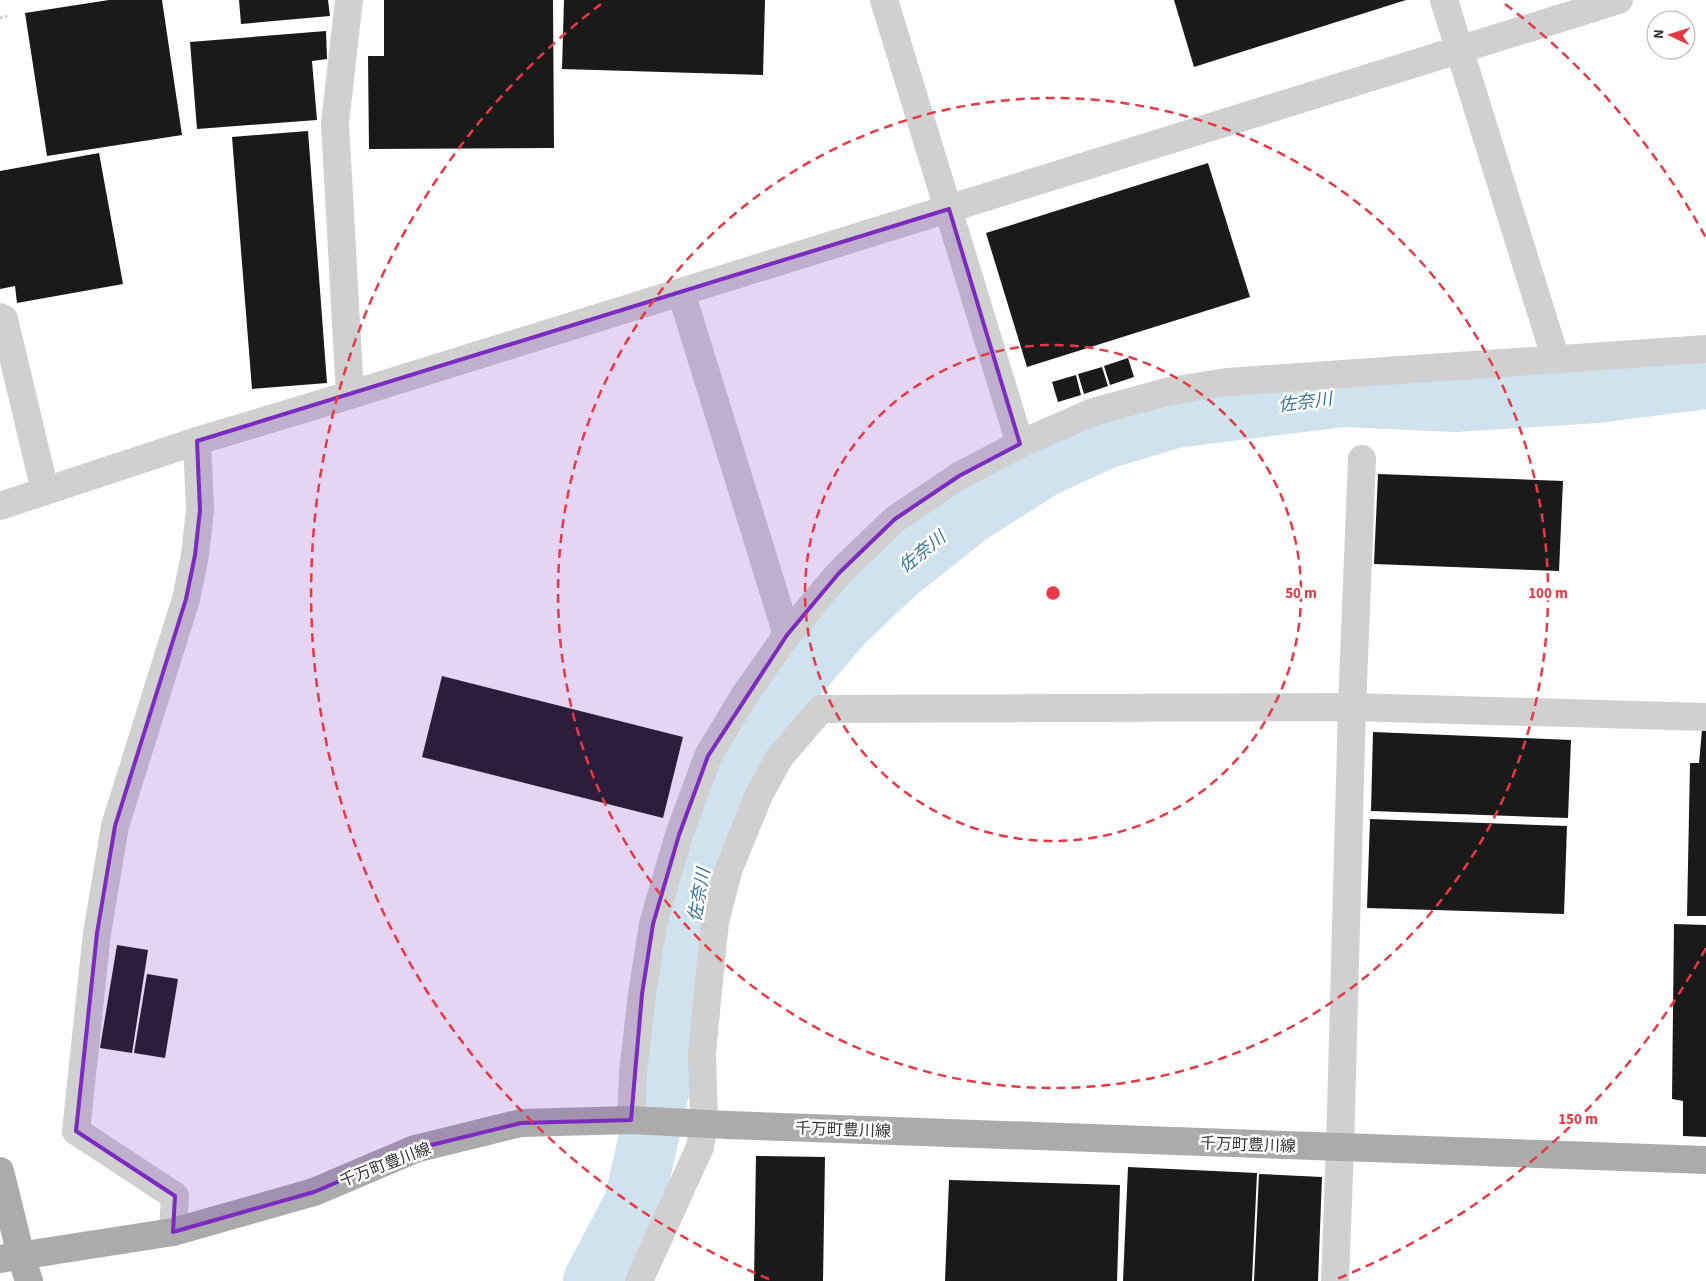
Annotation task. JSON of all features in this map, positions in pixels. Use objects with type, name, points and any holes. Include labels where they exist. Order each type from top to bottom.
[{"type":"main road","name":"千万町豊川線","points":[[16,1266],[173,1232],[314,1192],[415,1149],[521,1123],[631,1120],[1706,1160]]},
{"type":"main road","points":[[0,1171],[16,1266]]},
{"type":"street","points":[[348,0],[334,123],[350,395]]},
{"type":"street","points":[[884,0],[1020,444]]},
{"type":"street","points":[[1444,0],[1556,360]]},
{"type":"street","points":[[0,506],[197,441],[1619,0]]},
{"type":"street","points":[[681,292],[787,635]]},
{"type":"street","points":[[0,317],[4,319],[46,491]]},
{"type":"street","points":[[631,1120],[635,1052],[652,933],[679,835],[708,756],[746,693],[787,635],[839,574],[895,519],[959,476],[1020,444],[1093,412],[1170,391],[1227,382],[1706,349]]},
{"type":"street","points":[[173,1232],[175,1196],[76,1131],[97,934],[115,826],[186,599],[195,555],[200,510],[197,441]]},
{"type":"street","points":[[1335,1281],[1352,707],[1362,459]]},
{"type":"street","points":[[639,1281],[700,1147],[704,1124],[702,1054],[708,990],[715,922],[728,871],[759,795],[779,758],[821,709],[1352,707],[1706,718]]},
{"type":"path","points":[[0,18],[8,16]]},
{"type":"highlighted area","points":[[949,209],[1020,444],[959,476],[895,519],[839,573],[787,635],[708,756],[679,835],[653,924],[642,994],[631,1120],[521,1123],[415,1149],[314,1192],[173,1232],[175,1196],[76,1131],[97,933],[115,826],[186,599],[195,555],[200,510],[197,441]]},
{"type":"building","points":[[109,0],[162,0],[182,135],[47,156],[25,13]]},
{"type":"building","points":[[239,0],[328,0],[330,16],[241,24]]},
{"type":"building","points":[[384,0],[553,0],[554,148],[369,149],[368,56],[384,56]]},
{"type":"building","points":[[564,0],[765,0],[763,75],[562,69]]},
{"type":"building","points":[[1174,0],[1406,0],[1194,67]]},
{"type":"building","points":[[326,31],[327,59],[312,61],[317,120],[197,129],[190,42]]},
{"type":"building","points":[[308,131],[327,383],[252,389],[232,137]]},
{"type":"building","points":[[99,153],[123,284],[17,303],[15,286],[0,289],[0,171]]},
{"type":"building","points":[[1208,163],[1250,297],[1027,367],[986,233]]},
{"type":"building","points":[[1128,358],[1134,377],[1110,385],[1104,366]]},
{"type":"building","points":[[1102,367],[1108,386],[1084,394],[1078,374]]},
{"type":"building","points":[[1076,375],[1081,395],[1058,402],[1052,382]]},
{"type":"building","points":[[1378,474],[1563,481],[1559,571],[1374,564]]},
{"type":"building","points":[[442,676],[683,737],[663,818],[422,757]]},
{"type":"building","points":[[1702,730],[1706,730],[1706,916],[1687,916],[1690,763],[1699,763]]},
{"type":"building","points":[[1373,732],[1571,740],[1568,818],[1371,811]]},
{"type":"building","points":[[1370,819],[1567,826],[1564,914],[1367,908]]},
{"type":"building","points":[[1674,924],[1706,925],[1706,1137],[1683,1136],[1683,1101],[1672,1099]]},
{"type":"building","points":[[117,945],[148,950],[132,1053],[100,1048]]},
{"type":"building","points":[[147,974],[178,979],[165,1058],[134,1053]]},
{"type":"building","points":[[756,1156],[825,1157],[823,1281],[754,1281]]},
{"type":"building","points":[[1128,1167],[1257,1173],[1252,1281],[1123,1281]]},
{"type":"building","points":[[1259,1174],[1322,1177],[1318,1281],[1254,1281]]},
{"type":"building","points":[[949,1180],[1120,1185],[1117,1281],[945,1281]]},
{"type":"waterway","name":"佐奈川","points":[[593,1281],[634,1203],[681,994],[693,914],[709,836],[732,773],[794,680],[844,622],[898,571],[970,514],[1044,467],[1105,439],[1175,418],[1343,397],[1455,402],[1597,393],[1706,379]]}]
